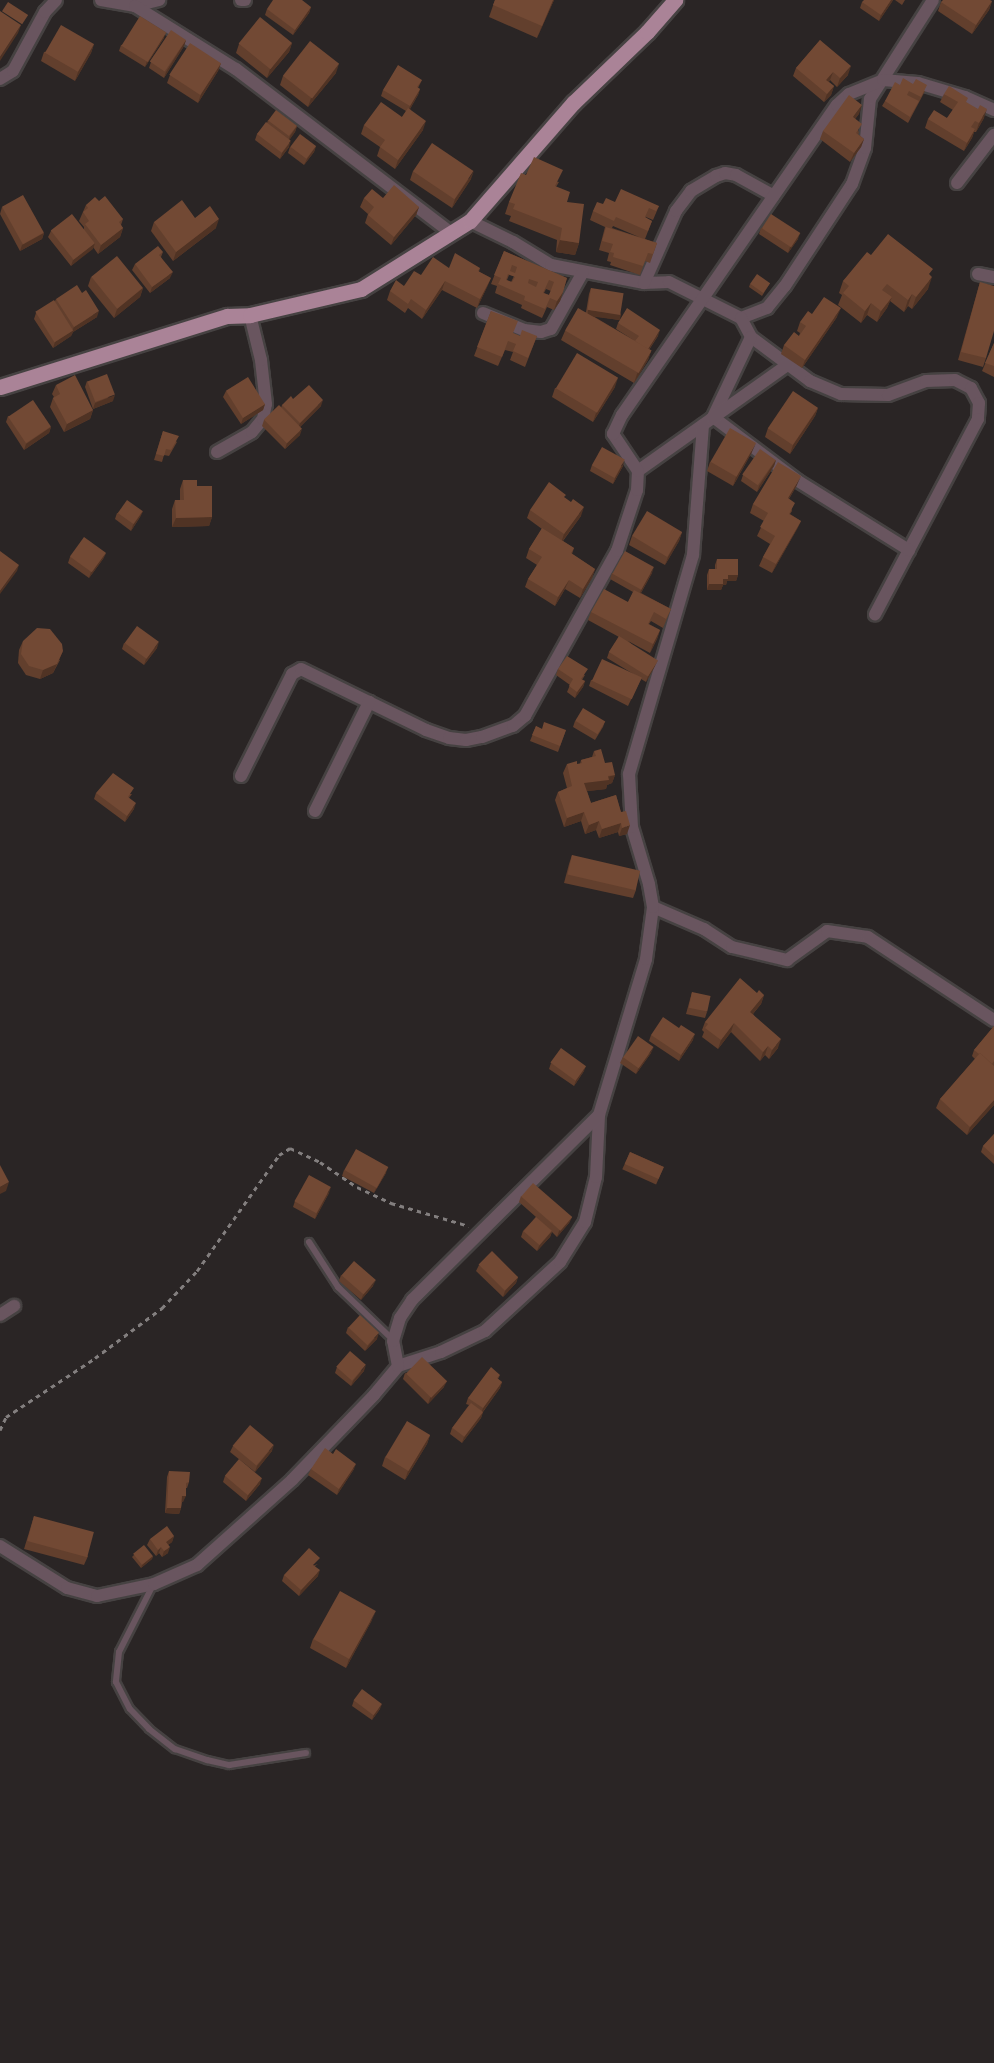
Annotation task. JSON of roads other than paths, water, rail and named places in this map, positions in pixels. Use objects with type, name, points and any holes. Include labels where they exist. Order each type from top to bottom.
[{"type":"main road","points":[[0,387],[227,316],[250,315],[361,289],[470,221],[573,103],[648,32],[675,0]]},
{"type":"street","points":[[0,79],[13,71],[45,12],[56,0]]},
{"type":"street","points":[[101,0],[135,6],[236,69],[451,233]]},
{"type":"street","points":[[135,6],[159,0]]},
{"type":"street","points":[[741,318],[767,308],[852,184],[865,148],[870,99],[933,0]]},
{"type":"street","points":[[241,776],[292,675],[301,669],[426,730],[466,740],[513,726],[525,716],[610,567],[637,490],[638,471],[613,434],[622,415],[837,105],[849,94],[883,80],[918,83],[965,97],[994,110]]},
{"type":"street","points":[[957,183],[994,135]]},
{"type":"street","points":[[644,283],[676,211],[691,191],[725,173],[736,175],[774,196]]},
{"type":"street","points":[[470,221],[551,266],[644,283],[669,282],[702,297],[741,318],[750,337],[787,365],[810,381],[841,394],[888,395],[927,381],[955,380],[971,388],[979,403],[978,419],[875,614]]},
{"type":"street","points":[[483,313],[524,330],[541,332],[551,328],[583,272]]},
{"type":"street","points":[[978,274],[994,277]]},
{"type":"street","points":[[217,452],[252,432],[262,419],[266,404],[261,360],[250,315]]},
{"type":"street","points":[[0,1546],[67,1588],[97,1596],[154,1584],[197,1565],[292,1480],[374,1395],[398,1366],[441,1352],[485,1330],[560,1262],[585,1222],[596,1178],[599,1115],[646,959],[653,907],[650,884],[632,827],[628,774],[693,555],[708,421],[750,337]]},
{"type":"street","points":[[638,471],[787,365]]},
{"type":"street","points":[[708,421],[798,481],[909,550]]},
{"type":"street","points":[[315,811],[369,702]]},
{"type":"street","points":[[653,907],[704,929],[732,947],[787,960],[827,931],[868,937],[994,1020]]},
{"type":"street","points":[[398,1366],[393,1341],[400,1318],[412,1300],[599,1115]]},
{"type":"street","points":[[0,1315],[14,1305]]},
{"type":"lane","points":[[309,1242],[338,1287],[393,1341]]},
{"type":"lane","points":[[154,1584],[119,1652],[116,1682],[130,1709],[149,1729],[175,1749],[207,1760],[229,1765],[306,1753]]}]
